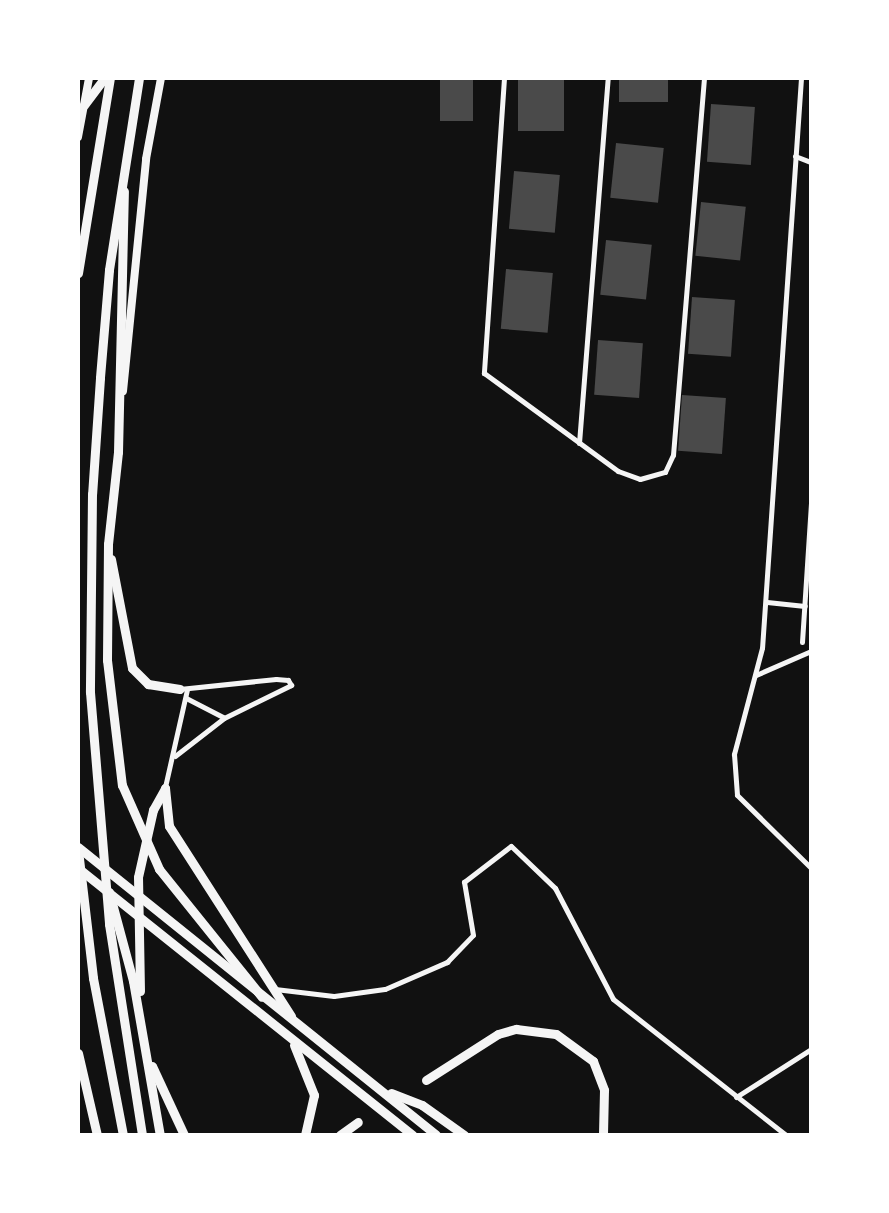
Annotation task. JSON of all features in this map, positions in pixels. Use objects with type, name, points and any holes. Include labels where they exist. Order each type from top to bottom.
[{"type":"main road","points":[[78,137],[89,78]]},
{"type":"main road","points":[[84,105],[107,78]]},
{"type":"main road","points":[[78,273],[107,78]]},
{"type":"main road","points":[[139,78],[108,284],[90,550],[90,692],[105,880],[142,1135]]},
{"type":"main road","points":[[161,78],[146,159],[108,544],[108,693],[117,763],[130,806],[170,885],[262,997]]},
{"type":"main road","points":[[118,452],[124,168]]},
{"type":"main road","points":[[108,544],[132,668],[148,684],[185,692]]},
{"type":"main road","points":[[165,788],[169,826],[295,1022]]},
{"type":"main road","points":[[160,1135],[140,1015],[138,877],[153,810],[165,788]]},
{"type":"main road","points":[[78,848],[436,1135]]},
{"type":"main road","points":[[78,848],[93,978],[123,1135]]},
{"type":"main road","points":[[78,868],[412,1135]]},
{"type":"main road","points":[[105,880],[140,1015]]},
{"type":"main road","points":[[426,1080],[498,1034],[516,1029],[556,1034],[593,1061],[604,1090],[603,1135]]},
{"type":"main road","points":[[288,1036],[314,1095],[305,1135]]},
{"type":"main road","points":[[144,1048],[184,1135]]},
{"type":"main road","points":[[78,1053],[97,1135]]},
{"type":"main road","points":[[381,1089],[422,1105],[464,1135]]},
{"type":"main road","points":[[340,1135],[358,1122]]},
{"type":"street","points":[[504,78],[484,373],[634,479],[659,475],[672,462],[704,78]]},
{"type":"street","points":[[579,443],[608,78]]},
{"type":"street","points":[[801,78],[767,602],[756,675],[734,754],[737,795],[811,868]]},
{"type":"street","points":[[794,155],[811,162]]},
{"type":"street","points":[[802,642],[811,502]]},
{"type":"street","points":[[767,602],[805,606]]},
{"type":"street","points":[[756,675],[811,651]]},
{"type":"street","points":[[175,756],[224,718],[287,691],[291,683],[276,679],[185,692]]},
{"type":"street","points":[[185,692],[224,718]]},
{"type":"street","points":[[165,788],[175,756],[185,692]]},
{"type":"street","points":[[274,989],[334,996],[385,989],[447,962],[473,935],[464,882],[511,846],[555,888],[613,999],[786,1135]]},
{"type":"street","points":[[736,1097],[811,1049]]},
{"type":"building","points":[[440,78],[473,78],[473,121],[440,121]]},
{"type":"building","points":[[518,78],[564,78],[564,131],[518,131]]},
{"type":"building","points":[[619,78],[668,78],[668,102],[619,102]]},
{"type":"building","points":[[711,104],[755,107],[751,165],[707,162]]},
{"type":"building","points":[[616,143],[664,148],[658,203],[610,198]]},
{"type":"building","points":[[514,171],[560,175],[555,233],[509,229]]},
{"type":"building","points":[[701,202],[746,207],[740,260],[695,256]]},
{"type":"building","points":[[606,240],[652,245],[646,300],[600,295]]},
{"type":"building","points":[[506,269],[553,273],[548,333],[501,329]]},
{"type":"building","points":[[692,297],[735,300],[731,357],[688,354]]},
{"type":"building","points":[[598,340],[643,343],[639,398],[594,395]]},
{"type":"building","points":[[682,395],[726,398],[722,454],[678,451]]}]
